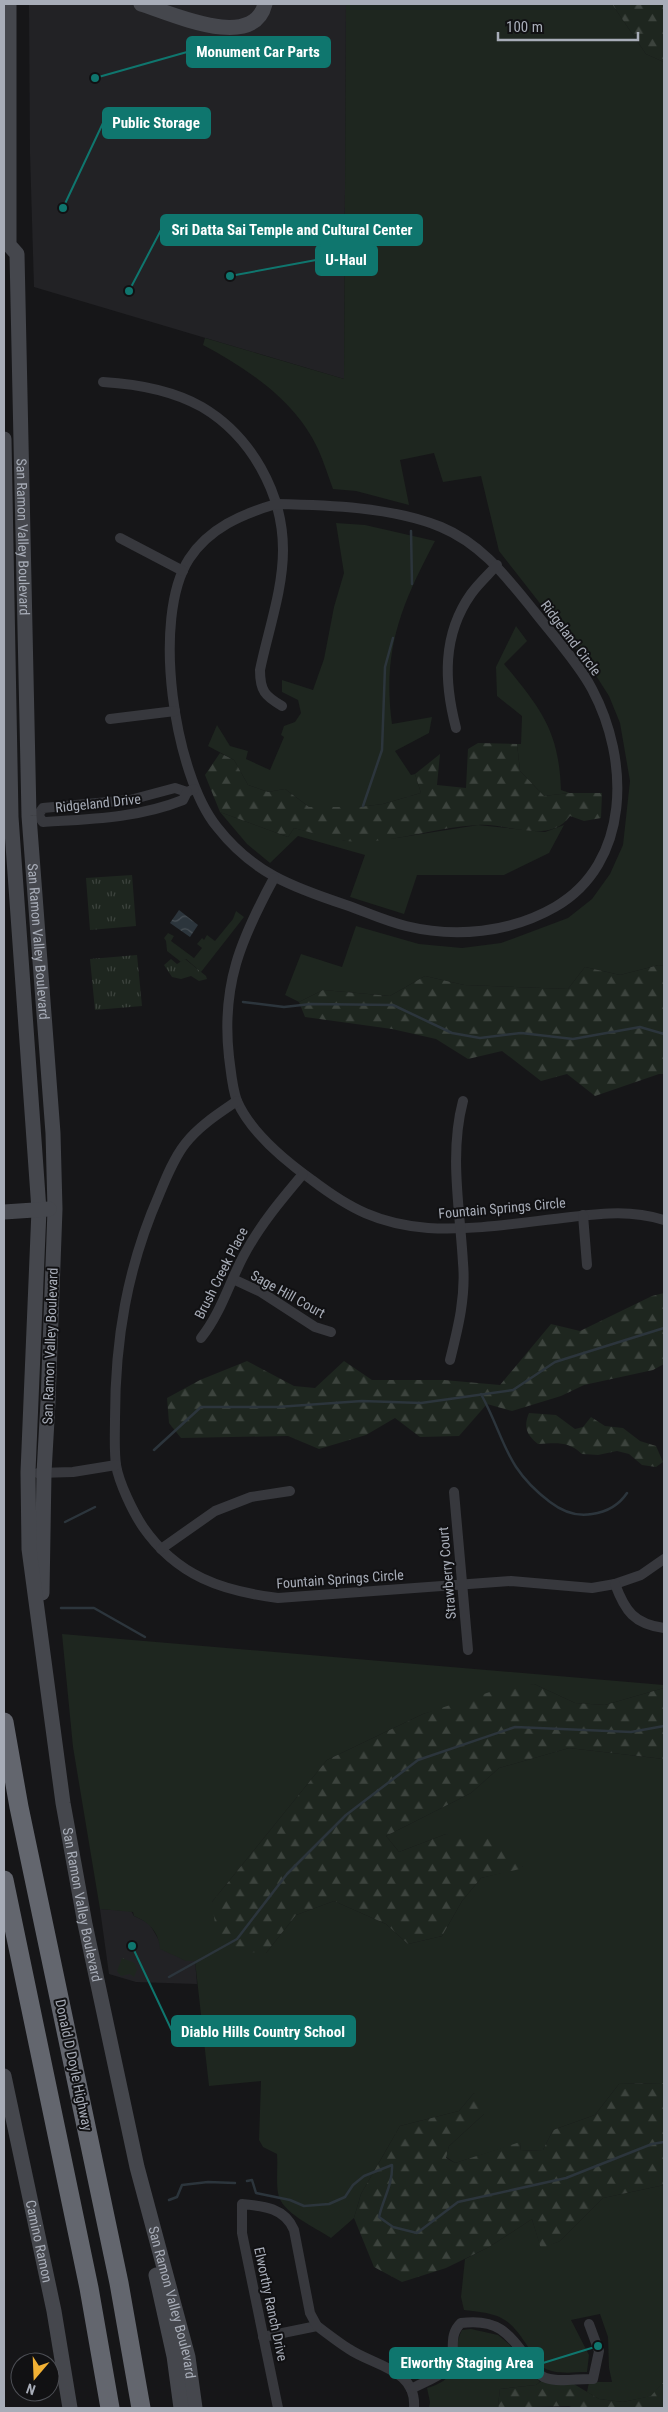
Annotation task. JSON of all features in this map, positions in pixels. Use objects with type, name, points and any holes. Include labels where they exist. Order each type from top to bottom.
[{"type":"highway","name":"Donald D Doyle Highway","points":[[4,1722],[21,1817],[120,2283],[141,2408]]},
{"type":"highway","points":[[4,1880],[89,2288],[110,2408]]},
{"type":"main road","name":"San Ramon Valley Boulevard","points":[[9,4],[6,247],[17,254],[34,816],[53,1133],[55,1209],[44,1473],[41,1641]]},
{"type":"main road","points":[[141,4],[217,27],[241,28],[250,25],[262,14],[265,4]]},
{"type":"main road","name":"San Ramon Valley Boulevard","points":[[4,439],[12,817],[39,1210],[28,1472],[29,1549],[63,1803],[85,1924],[137,2168],[188,2357],[195,2408]]},
{"type":"main road","points":[[8,1212],[55,1209]]},
{"type":"main road","name":"Camino Ramon","points":[[4,2076],[52,2302],[70,2408]]},
{"type":"main road","name":"San Ramon Valley Boulevard","points":[[137,2168],[148,2240],[174,2356],[181,2408]]},
{"type":"street","points":[[103,382],[146,387],[176,396],[202,407],[229,427],[249,450],[267,478],[276,504],[281,527],[281,574],[260,670],[260,682],[266,696],[282,706]]},
{"type":"street","name":"Ridgeland Circle","points":[[276,504],[330,505],[400,516],[442,528],[475,547],[497,565],[592,688],[610,731],[616,778],[616,814],[611,842],[598,867],[578,890],[558,905],[530,921],[469,932],[438,932],[404,926],[292,887],[274,878],[240,853],[214,825],[191,791],[175,711],[169,650],[173,608],[183,571],[204,540],[227,523],[276,504]]},
{"type":"street","points":[[120,538],[183,571]]},
{"type":"street","points":[[456,728],[449,702],[446,675],[450,641],[459,615],[471,593],[497,565]]},
{"type":"street","points":[[110,718],[175,711]]},
{"type":"street","name":"Ridgeland Drive","points":[[34,816],[43,808],[130,800],[175,788],[191,791]]},
{"type":"street","name":"Ridgeland Drive","points":[[12,817],[34,816],[43,822],[126,816],[160,809],[183,800],[191,791]]},
{"type":"street","name":"Fountain Springs Circle","points":[[274,878],[247,930],[235,961],[229,997],[227,1035],[231,1076],[237,1102],[260,1135],[303,1174],[342,1203],[367,1215],[396,1224],[460,1228],[611,1212],[645,1214],[664,1220]]},
{"type":"street","points":[[450,1360],[463,1298],[464,1264],[456,1176],[457,1123],[464,1101]]},
{"type":"street","name":"Fountain Springs Circle","points":[[237,1102],[206,1122],[184,1145],[150,1214],[130,1273],[121,1322],[115,1382],[116,1465],[134,1512],[143,1528],[161,1549],[181,1568],[213,1585],[242,1594],[278,1598],[511,1581],[592,1588],[615,1584],[641,1575],[664,1559]]},
{"type":"street","name":"Brush Creek Place","points":[[201,1338],[213,1323],[260,1226],[303,1174]]},
{"type":"street","points":[[583,1215],[586,1265]]},
{"type":"street","name":"Sage Hill Court","points":[[233,1279],[261,1292],[315,1327],[331,1332]]},
{"type":"street","points":[[28,1472],[73,1472],[116,1465]]},
{"type":"street","points":[[161,1549],[215,1511],[251,1497],[290,1491]]},
{"type":"street","name":"Strawberry Court","points":[[454,1492],[468,1650]]},
{"type":"street","points":[[615,1584],[624,1606],[636,1619],[652,1626],[664,1628]]},
{"type":"street","name":"Elworthy Ranch Drive","points":[[278,2408],[242,2233],[242,2204],[264,2206],[276,2210],[290,2219],[294,2230],[310,2313],[317,2326]]},
{"type":"street","points":[[411,2390],[446,2370],[451,2360],[453,2334],[461,2323],[468,2322],[479,2322],[503,2329],[535,2370],[546,2378],[561,2380],[593,2378],[599,2351],[589,2324]]},
{"type":"street","points":[[264,2337],[317,2326],[349,2349],[400,2375],[411,2390],[414,2408]]},
{"type":"shaded area","points":[[29,4],[346,4],[344,379],[34,287],[30,153]]},
{"type":"shaded area","points":[[100,1909],[131,1911],[134,1916],[149,1923],[160,1942],[195,1960],[197,1984],[136,1982],[109,1974]]},
{"type":"green space","points":[[346,4],[612,4],[646,54],[664,62],[664,966],[659,965],[620,975],[585,967],[568,989],[464,985],[425,976],[390,996],[323,990],[299,1002],[285,995],[301,954],[342,967],[356,926],[419,944],[462,948],[501,943],[568,918],[592,899],[610,874],[623,845],[630,781],[620,723],[609,696],[593,671],[499,551],[481,476],[443,482],[434,453],[400,460],[409,505],[356,491],[333,489],[318,449],[309,432],[284,401],[253,376],[203,345],[205,338],[344,379]]},
{"type":"green space","points":[[612,4],[664,4],[664,62],[646,54]]},
{"type":"green space","points":[[336,523],[365,525],[435,541],[404,608],[392,651],[390,674],[392,724],[432,717],[429,733],[395,751],[411,775],[415,774],[421,793],[383,804],[359,807],[309,807],[285,789],[268,792],[248,785],[234,760],[208,746],[217,725],[230,746],[248,751],[246,759],[270,770],[284,737],[281,735],[284,726],[295,722],[301,713],[298,700],[282,692],[282,680],[313,690],[324,659],[334,607],[344,573]]},
{"type":"green space","points":[[516,626],[527,641],[504,664],[528,694],[546,722],[556,752],[561,790],[570,793],[544,796],[520,771],[517,744],[521,744],[522,716],[497,696],[496,667]]},
{"type":"green space","points":[[478,743],[517,744],[520,771],[544,796],[570,793],[602,793],[601,818],[584,821],[570,816],[561,825],[540,831],[527,831],[489,825],[461,826],[362,842],[340,840],[294,828],[288,837],[220,812],[205,775],[220,753],[234,760],[248,785],[268,792],[285,789],[309,807],[359,807],[383,804],[421,793],[415,774],[440,754],[437,785],[466,788],[468,749]]},
{"type":"green space","points":[[220,812],[288,837],[294,828],[346,841],[396,838],[478,825],[545,832],[564,825],[549,853],[504,875],[417,875],[404,914],[350,897],[365,855],[298,836],[270,863],[247,844]]},
{"type":"green space","points":[[132,875],[136,926],[90,930],[86,878]]},
{"type":"green space","points":[[236,911],[244,917],[201,972],[186,959],[181,962],[167,951],[164,938],[168,933],[174,936],[171,941],[194,958],[202,948],[197,944],[202,938],[204,940],[207,935],[215,941],[233,919]]},
{"type":"green space","points":[[137,955],[142,1006],[95,1010],[90,959]]},
{"type":"green space","points":[[171,959],[177,964],[185,959],[206,976],[207,979],[199,981],[191,976],[181,979],[172,977],[164,965]]},
{"type":"green space","points":[[659,965],[664,966],[664,1074],[659,1074],[595,1096],[567,1074],[541,1081],[502,1051],[468,1059],[436,1039],[392,1029],[305,1017],[299,1002],[323,990],[390,996],[425,976],[464,985],[568,989],[585,967],[620,975]]},
{"type":"green space","points":[[664,1293],[664,1364],[653,1370],[584,1385],[561,1396],[512,1411],[487,1404],[459,1436],[420,1437],[395,1418],[366,1435],[319,1449],[288,1436],[181,1438],[169,1423],[167,1398],[200,1380],[247,1361],[294,1386],[315,1388],[344,1361],[372,1380],[444,1380],[500,1385],[551,1324],[580,1331],[652,1296]]},
{"type":"green space","points":[[529,1413],[556,1415],[575,1429],[583,1427],[591,1417],[605,1426],[623,1428],[640,1441],[656,1446],[663,1462],[656,1467],[642,1465],[629,1454],[617,1451],[598,1455],[582,1454],[567,1445],[557,1443],[538,1444],[531,1437],[526,1427]]},
{"type":"green space","points":[[62,1634],[664,1685],[664,1688],[605,1705],[575,1703],[534,1684],[423,1714],[327,1760],[212,1902],[266,1953],[296,1915],[334,1901],[386,1924],[408,1944],[442,1936],[462,1901],[481,1878],[523,1867],[446,1834],[399,1852],[386,1836],[471,1793],[499,1768],[569,1748],[664,1759],[664,2083],[619,2084],[595,2115],[553,2130],[543,2150],[521,2151],[520,2143],[455,2163],[446,2157],[449,2146],[484,2114],[474,2093],[459,2111],[400,2126],[361,2194],[354,2218],[331,2238],[292,2213],[280,2200],[278,2193],[277,2154],[263,2147],[259,2140],[261,2081],[209,2086],[195,1961],[186,1961],[160,1949],[158,1938],[152,1928],[134,1916],[133,1912],[100,1909],[73,1747]]},
{"type":"green space","points":[[534,1684],[575,1703],[605,1705],[664,1688],[664,1759],[569,1748],[499,1768],[471,1793],[386,1836],[399,1852],[446,1834],[494,1839],[524,1868],[481,1878],[462,1901],[442,1936],[408,1944],[386,1924],[334,1901],[296,1915],[266,1953],[232,1951],[217,1938],[212,1902],[327,1760],[423,1714],[502,1688]]},
{"type":"green space","points":[[122,1958],[135,1963],[137,1970],[134,1977],[130,1974],[121,1976],[117,1971]]},
{"type":"green space","points":[[664,2083],[664,2185],[603,2198],[560,2241],[541,2249],[532,2219],[489,2247],[446,2268],[402,2282],[374,2267],[354,2218],[361,2194],[400,2126],[459,2111],[474,2093],[486,2101],[484,2114],[449,2146],[446,2158],[455,2163],[520,2142],[521,2151],[543,2150],[553,2130],[595,2115],[619,2084]]},
{"type":"green space","points":[[664,2185],[664,2381],[652,2396],[623,2402],[599,2399],[587,2392],[589,2382],[612,2382],[609,2368],[608,2337],[600,2314],[571,2320],[589,2355],[587,2372],[565,2373],[554,2372],[542,2367],[516,2330],[503,2319],[487,2313],[464,2310],[461,2297],[465,2259],[489,2247],[532,2219],[541,2248],[560,2241],[603,2198]]},
{"type":"green space","points":[[471,2329],[498,2335],[509,2344],[540,2382],[536,2385],[500,2389],[498,2406],[500,2408],[429,2408],[430,2402],[427,2388],[439,2384],[447,2378],[452,2371],[462,2330]]},
{"type":"green space","points":[[547,2377],[562,2377],[599,2399],[623,2402],[651,2396],[664,2381],[664,2408],[574,2408],[569,2406],[500,2408],[498,2406],[500,2389],[536,2385]]},
{"type":"water","points":[[179,910],[198,925],[190,937],[170,923]]},
{"type":"waterway","points":[[411,531],[412,584]]},
{"type":"waterway","points":[[363,806],[382,750],[385,667],[393,638]]},
{"type":"waterway","points":[[243,1002],[284,1007],[311,1004],[393,1005],[452,1033],[480,1038],[521,1033],[573,1039],[640,1027],[664,1034]]},
{"type":"waterway","points":[[154,1450],[201,1407],[277,1407],[362,1401],[421,1403],[513,1390],[555,1362],[664,1328]]},
{"type":"waterway","points":[[481,1394],[515,1465],[523,1477],[555,1506],[575,1514],[592,1514],[603,1512],[612,1507],[627,1493]]},
{"type":"waterway","points":[[65,1522],[95,1507]]},
{"type":"waterway","points":[[61,1608],[94,1608],[145,1637]]},
{"type":"waterway","points":[[169,1977],[237,1939],[287,1874],[346,1815],[418,1760],[515,1727],[631,1732],[664,1726]]},
{"type":"waterway","points":[[247,2181],[252,2180],[256,2193],[290,2200],[304,2206],[329,2204],[345,2197],[353,2185],[364,2176],[392,2165],[389,2185],[379,2217],[393,2227],[417,2233],[458,2202],[566,2178],[652,2144],[664,2142]]},
{"type":"waterway","points":[[169,2200],[177,2197],[182,2185],[208,2182],[235,2183]]},
{"type":"place","name":"Monument Car Parts","points":[[95,78]]},
{"type":"place","name":"Public Storage","points":[[63,208]]},
{"type":"place","name":"U-Haul","points":[[230,276]]},
{"type":"place","name":"Sri Datta Sai Temple and Cultural Center","points":[[129,291]]},
{"type":"place","name":"Diablo Hills Country School","points":[[132,1946]]},
{"type":"place","name":"Elworthy Staging Area","points":[[598,2346]]}]
